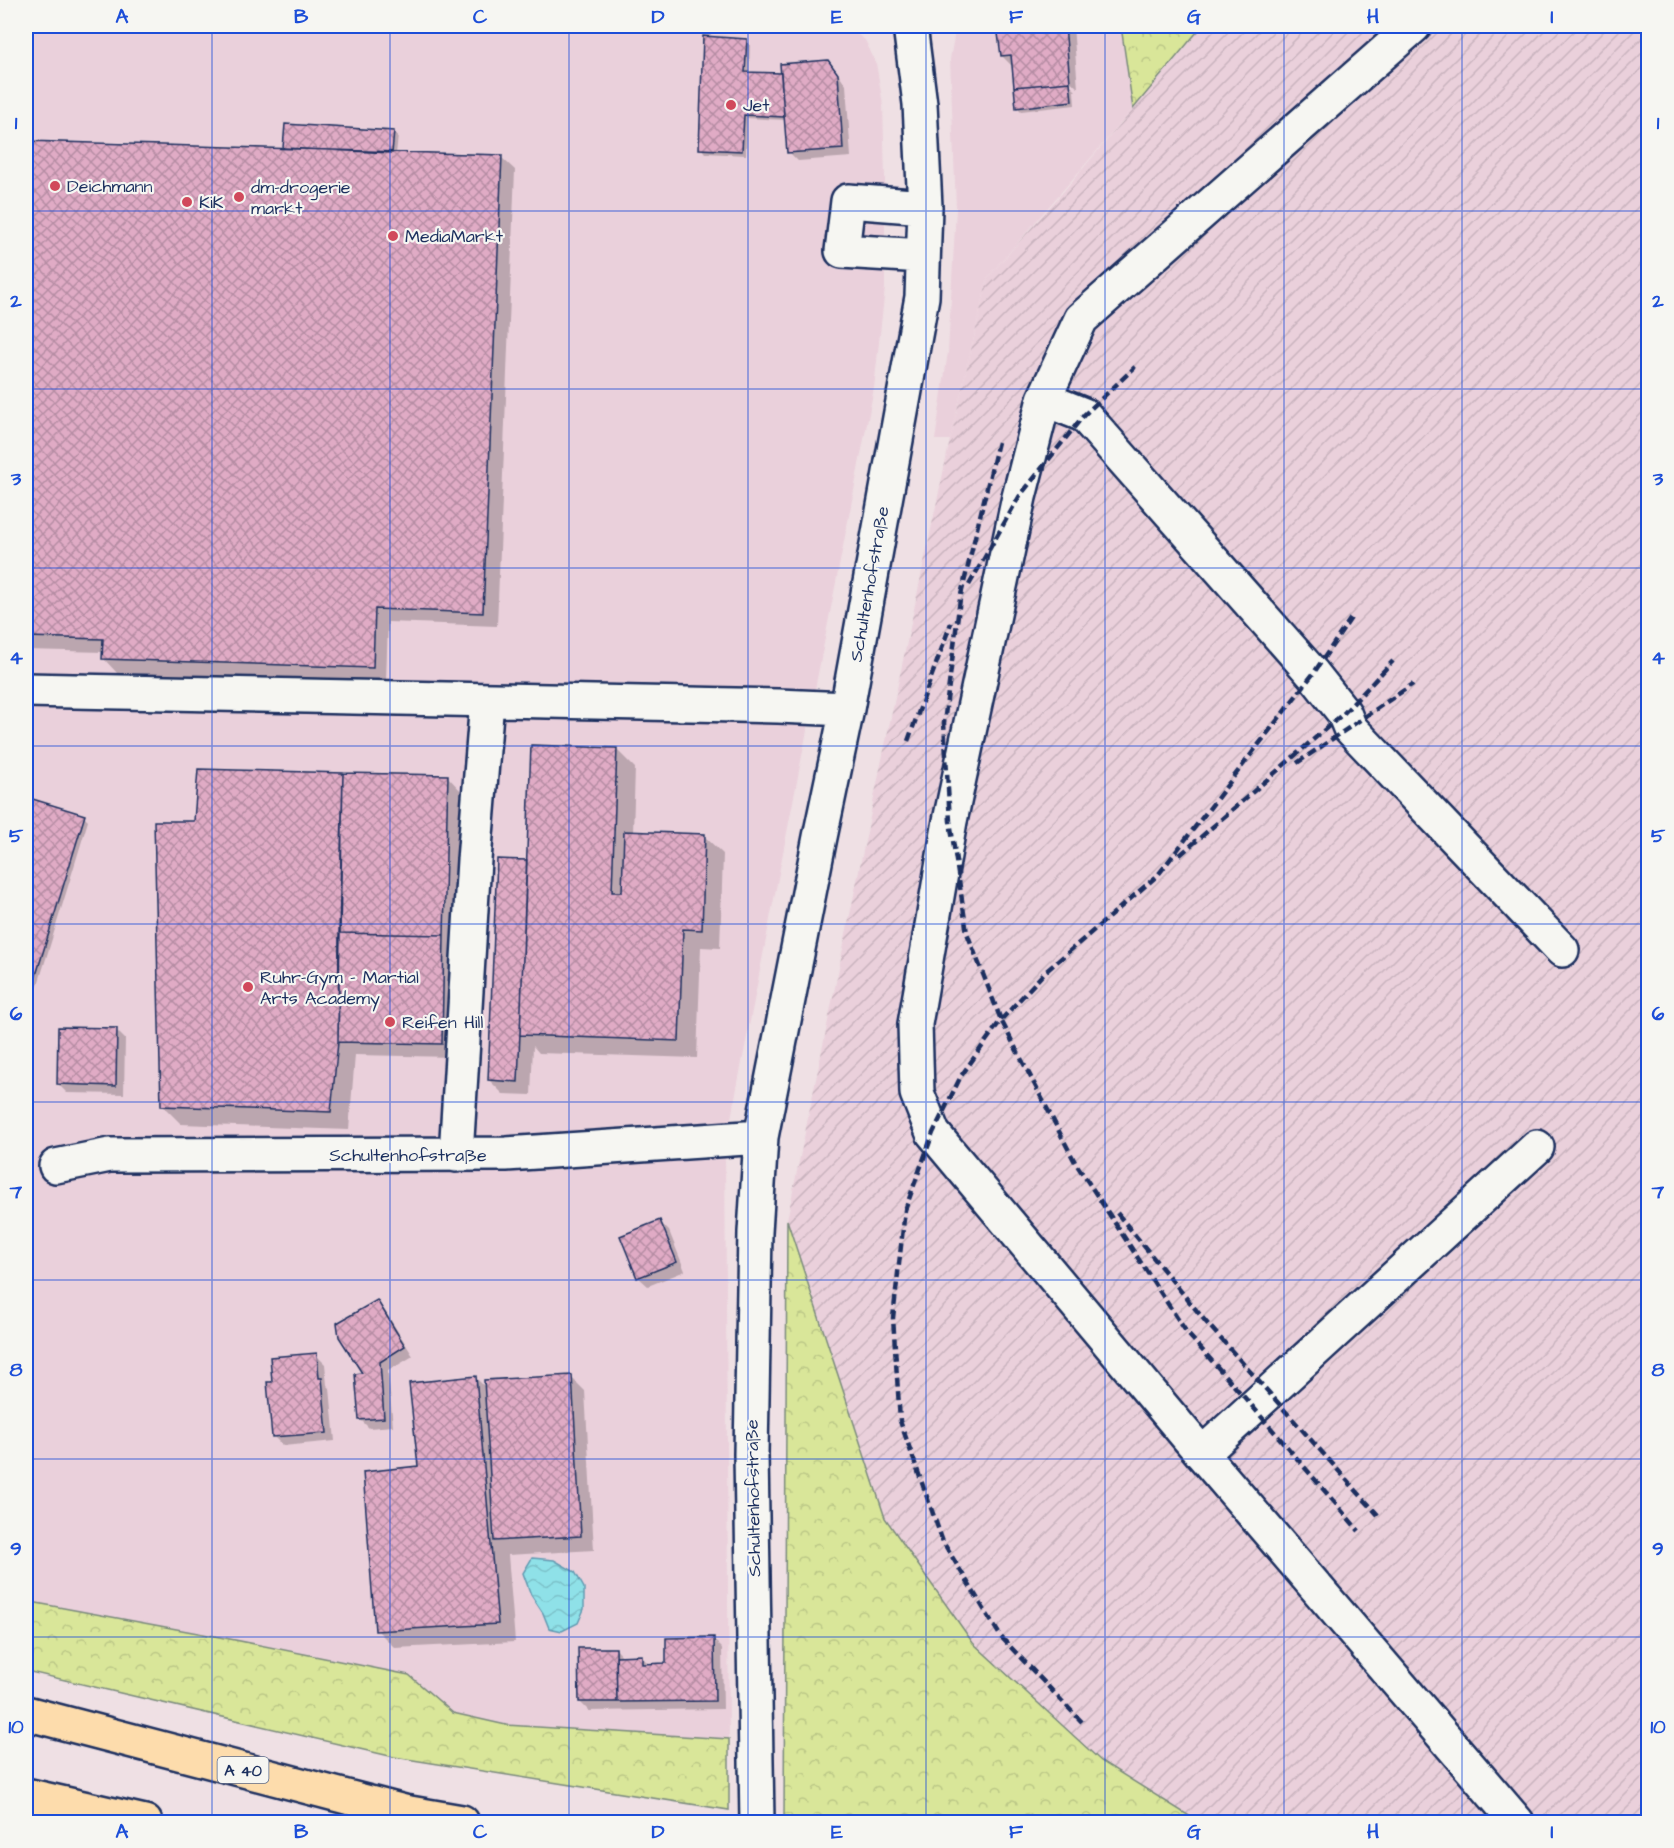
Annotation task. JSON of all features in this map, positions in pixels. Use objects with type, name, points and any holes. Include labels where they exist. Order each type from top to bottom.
[{"type":"highway","name":"A 40","points":[[26,1713],[404,1812],[462,1822]]},
{"type":"highway","points":[[26,1795],[145,1822]]},
{"type":"street","name":"Schultenhofstraße","points":[[757,1822],[751,1454],[755,1232],[761,1137],[847,709],[922,297],[925,207],[921,104],[910,26]]},
{"type":"street","points":[[1414,26],[1081,319],[1044,399],[1019,497],[950,821],[915,1024],[917,1093],[933,1133],[1202,1454],[1517,1822]]},
{"type":"street","points":[[923,256],[842,251],[848,201],[925,207]]},
{"type":"street","points":[[1044,399],[1084,415],[1312,674],[1344,713],[1350,728],[1562,950]]},
{"type":"street","points":[[26,690],[847,709]]},
{"type":"street","points":[[456,1155],[474,860],[488,701]]},
{"type":"street","name":"Schultenhofstraße","points":[[56,1166],[110,1155],[506,1154],[761,1137]]},
{"type":"street","points":[[1202,1454],[1537,1147]]},
{"type":"shaded area","points":[[26,26],[846,26],[865,40],[876,63],[883,104],[885,288],[874,388],[725,1149],[729,1739],[506,1725],[453,1713],[409,1675],[26,1601]]},
{"type":"shaded area","points":[[956,26],[1121,26],[1133,109],[988,277],[950,440],[935,440],[948,352],[956,208],[950,59]]},
{"type":"shaded area","points":[[1203,26],[1648,26],[1648,1822],[1199,1822],[1101,1761],[973,1643],[885,1518],[787,1220],[950,440],[988,277]]},
{"type":"green space","points":[[1121,26],[1202,26],[1133,109]]},
{"type":"green space","points":[[787,1220],[885,1518],[973,1643],[1101,1761],[1199,1822],[784,1822]]},
{"type":"green space","points":[[26,1601],[409,1675],[453,1713],[506,1725],[729,1739],[729,1810],[394,1757],[26,1671]]},
{"type":"water","points":[[532,1558],[554,1560],[575,1572],[584,1588],[584,1609],[578,1623],[562,1631],[549,1628],[543,1613],[531,1595],[523,1573]]},
{"type":"building","points":[[997,26],[1065,26],[1070,82],[1014,87],[1011,55],[1001,56]]},
{"type":"building","points":[[703,36],[747,39],[745,72],[781,73],[784,117],[744,115],[742,151],[699,149]]},
{"type":"building","points":[[828,60],[838,74],[843,149],[787,153],[780,64]]},
{"type":"building","points":[[1070,82],[1072,101],[1016,108],[1014,87]]},
{"type":"building","points":[[285,124],[394,131],[392,153],[283,148]]},
{"type":"building","points":[[26,141],[502,155],[483,613],[375,609],[373,668],[102,659],[103,639],[26,637]]},
{"type":"building","points":[[531,745],[617,748],[612,892],[622,892],[624,831],[705,834],[702,930],[683,929],[679,1041],[520,1035]]},
{"type":"building","name":"Ruhr-Gym – Martial Arts Academy","points":[[198,769],[343,773],[338,1042],[331,1112],[161,1106],[154,821],[194,821]]},
{"type":"building","points":[[343,773],[448,775],[444,935],[339,933]]},
{"type":"building","points":[[26,797],[85,815],[26,1008]]},
{"type":"building","points":[[497,859],[527,860],[518,1082],[488,1080]]},
{"type":"building","points":[[339,933],[444,935],[442,1044],[338,1042]]},
{"type":"building","points":[[58,1027],[117,1028],[116,1086],[57,1084]]},
{"type":"building","points":[[660,1220],[677,1262],[637,1278],[620,1236]]},
{"type":"building","points":[[377,1300],[405,1346],[380,1362],[384,1418],[359,1420],[355,1374],[362,1373],[339,1337],[337,1323]]},
{"type":"building","points":[[317,1353],[319,1378],[322,1378],[327,1433],[272,1437],[267,1382],[272,1382],[270,1357]]},
{"type":"building","points":[[572,1375],[581,1536],[494,1541],[484,1380]]},
{"type":"building","points":[[476,1376],[498,1624],[375,1631],[363,1472],[418,1466],[409,1383]]},
{"type":"building","points":[[714,1637],[715,1701],[617,1702],[616,1656],[642,1655],[642,1664],[666,1663],[666,1638]]},
{"type":"building","points":[[578,1648],[616,1648],[617,1702],[579,1702]]},
{"type":"railway","points":[[969,585],[1019,497],[1084,415],[1135,367]]},
{"type":"railway","points":[[998,442],[960,599],[944,723],[950,821],[967,933],[1001,1020],[1075,1162],[1187,1333],[1359,1531]]},
{"type":"railway","points":[[1082,1722],[1001,1637],[943,1542],[900,1421],[893,1318],[905,1210],[933,1133],[961,1076],[1001,1020],[1044,973],[1158,875],[1313,674],[1353,615]]},
{"type":"railway","points":[[908,741],[951,623]]},
{"type":"railway","points":[[1180,855],[1344,713],[1393,661]]},
{"type":"railway","points":[[1297,763],[1413,684]]},
{"type":"railway","points":[[1117,1213],[1206,1322],[1378,1515]]},
{"type":"place","name":"Jet","points":[[731,105]]},
{"type":"place","name":"Deichmann","points":[[55,186]]},
{"type":"place","name":"dm-drogerie markt","points":[[239,197]]},
{"type":"place","name":"KiK","points":[[187,202]]},
{"type":"place","name":"MediaMarkt","points":[[393,236]]},
{"type":"place","name":"Ruhr-Gym – Martial Arts Academy","points":[[248,987]]},
{"type":"place","name":"Reifen Hill","points":[[390,1022]]}]
